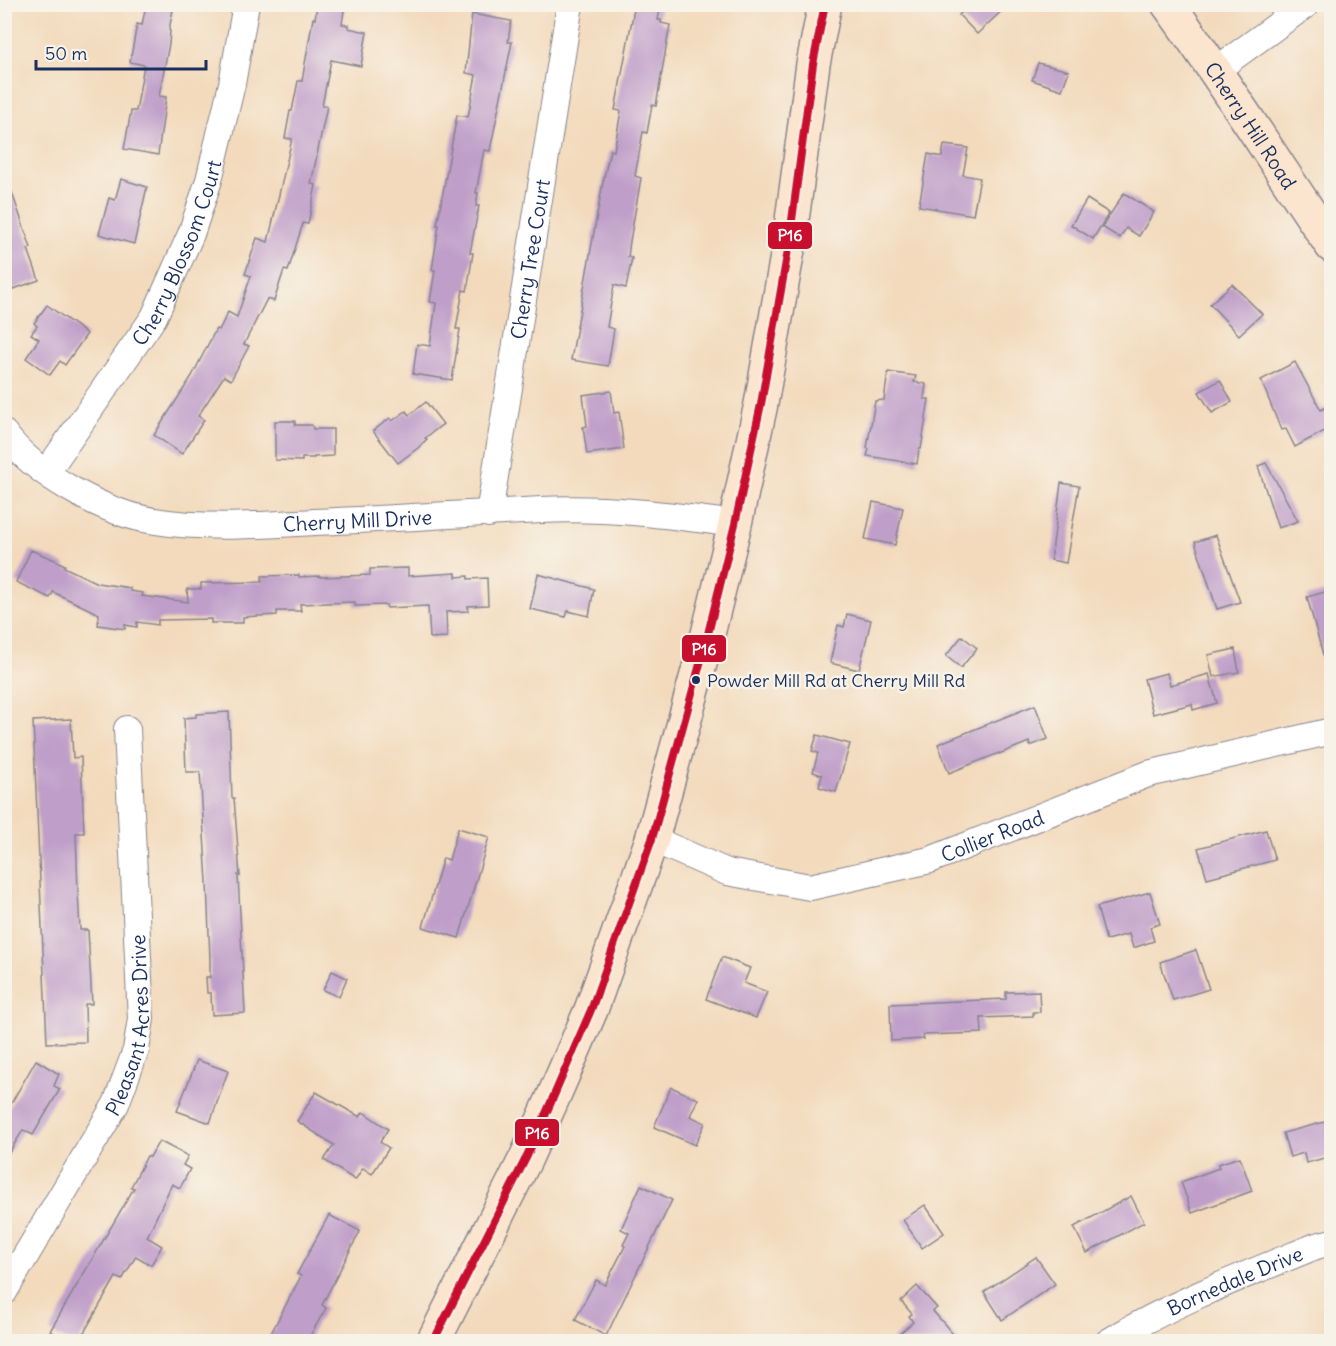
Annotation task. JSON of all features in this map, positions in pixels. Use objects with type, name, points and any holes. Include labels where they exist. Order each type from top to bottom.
[{"type":"main road","points":[[433,1341],[526,1158],[552,1100],[591,1010],[652,839],[685,722],[735,524],[761,404],[788,250],[813,64],[825,4]]},
{"type":"main road","name":"Cherry Hill Road","points":[[1168,4],[1216,70],[1279,170],[1332,246]]},
{"type":"street","name":"Cherry Blossom Court","points":[[46,473],[154,317],[191,234],[209,180],[246,4]]},
{"type":"street","name":"Cherry Tree Court","points":[[489,514],[570,4]]},
{"type":"street","points":[[1216,70],[1307,4]]},
{"type":"street","name":"Cherry Mill Drive","points":[[4,433],[46,473],[82,495],[114,511],[154,521],[197,524],[276,524],[542,510],[605,509],[661,513],[735,524]]},
{"type":"street","name":"Pleasant Acres Drive","points":[[4,1292],[116,1104],[136,1050],[141,1019],[128,729]]},
{"type":"street","name":"Collier Road","points":[[652,839],[727,872],[810,887],[930,860],[1148,774],[1332,731]]},
{"type":"street","name":"Bornedale Drive","points":[[1108,1341],[1141,1321],[1205,1292],[1316,1246],[1332,1242]]},
{"type":"building","points":[[317,4],[345,4],[342,24],[348,25],[348,28],[367,32],[361,66],[331,60],[322,106],[327,106],[311,184],[316,185],[308,224],[303,223],[288,271],[284,270],[274,301],[267,299],[244,344],[249,346],[231,380],[224,376],[198,416],[204,420],[182,454],[154,435],[192,376],[216,329],[219,330],[228,312],[237,317],[251,276],[245,274],[257,238],[268,242],[292,139],[285,138],[290,111],[292,111],[298,81],[302,81]]},
{"type":"building","points":[[635,4],[661,4],[658,20],[670,25],[656,106],[652,105],[647,133],[643,132],[635,176],[641,178],[630,241],[628,257],[632,258],[626,288],[614,285],[607,327],[614,329],[608,366],[571,360],[603,182],[610,150],[614,151],[621,111],[615,110]]},
{"type":"building","points":[[970,4],[1009,4],[977,34],[959,15]]},
{"type":"building","points":[[146,5],[173,10],[159,96],[166,97],[158,155],[124,149],[131,111],[136,111],[144,65],[130,62],[137,24],[142,25]]},
{"type":"building","points":[[472,14],[511,21],[508,42],[512,42],[490,151],[484,150],[476,193],[478,193],[476,206],[479,206],[470,253],[473,253],[467,291],[463,290],[456,329],[460,329],[452,380],[413,374],[417,344],[430,346],[436,303],[430,302],[435,270],[432,270],[439,225],[437,225],[457,115],[468,117],[476,75],[466,73]]},
{"type":"building","points":[[1038,63],[1069,71],[1062,90],[1032,80]]},
{"type":"building","points":[[944,145],[968,148],[963,175],[980,178],[973,215],[919,206],[928,154],[942,157]]},
{"type":"building","points":[[121,179],[147,187],[134,244],[99,234],[109,198],[115,200]]},
{"type":"building","points":[[4,181],[8,181],[31,248],[28,249],[39,280],[11,290],[4,271]]},
{"type":"building","points":[[1124,193],[1154,212],[1139,236],[1126,228],[1120,238],[1102,227]]},
{"type":"building","points":[[1087,199],[1109,213],[1093,239],[1071,225]]},
{"type":"building","points":[[1232,284],[1262,314],[1239,335],[1210,304]]},
{"type":"building","points":[[47,305],[87,334],[65,365],[60,361],[50,375],[26,358],[39,339],[31,334],[37,326],[34,323]]},
{"type":"building","points":[[1295,362],[1321,410],[1332,404],[1332,427],[1295,447],[1286,429],[1281,430],[1261,380]]},
{"type":"building","points":[[888,372],[916,376],[914,382],[926,384],[924,399],[929,399],[917,464],[867,456],[875,401],[884,400]]},
{"type":"building","points":[[1220,380],[1232,402],[1212,413],[1199,392]]},
{"type":"building","points":[[611,391],[614,413],[619,412],[624,449],[587,454],[583,427],[587,426],[583,395]]},
{"type":"building","points":[[426,402],[443,424],[398,463],[373,431],[390,418],[392,421],[406,411],[409,415]]},
{"type":"building","points":[[275,421],[295,421],[295,425],[312,425],[313,429],[333,429],[333,456],[302,458],[302,461],[275,460]]},
{"type":"building","points":[[1266,463],[1298,521],[1278,528],[1258,466]]},
{"type":"building","points":[[1061,483],[1079,486],[1066,563],[1051,560]]},
{"type":"building","points":[[873,502],[903,508],[895,545],[865,539]]},
{"type":"building","points":[[1216,535],[1240,602],[1217,609],[1195,542]]},
{"type":"building","points":[[31,550],[97,583],[130,588],[130,591],[143,593],[142,596],[188,602],[187,589],[201,589],[201,583],[262,582],[262,576],[370,575],[370,569],[408,568],[408,576],[456,573],[456,577],[468,576],[468,579],[487,578],[488,605],[468,606],[468,611],[446,612],[447,637],[430,638],[428,606],[387,608],[386,605],[355,606],[355,602],[300,604],[301,611],[277,611],[277,615],[243,617],[243,623],[211,623],[211,619],[158,620],[158,625],[137,622],[137,627],[125,625],[125,629],[98,625],[99,614],[53,592],[50,598],[16,582]]},
{"type":"building","points":[[538,574],[594,589],[589,616],[568,611],[566,617],[530,609]]},
{"type":"building","points":[[1332,590],[1332,666],[1326,666],[1307,597]]},
{"type":"building","points":[[847,614],[871,620],[859,670],[830,663],[838,625],[844,627]]},
{"type":"building","points":[[962,636],[977,648],[961,668],[946,656]]},
{"type":"building","points":[[1235,649],[1239,672],[1213,677],[1208,655]]},
{"type":"building","points":[[1167,673],[1170,685],[1209,674],[1217,703],[1193,710],[1192,704],[1153,714],[1144,679]]},
{"type":"building","points":[[1035,705],[1048,739],[1030,746],[1029,742],[949,773],[938,744]]},
{"type":"building","points":[[229,712],[232,798],[234,798],[240,876],[238,875],[245,1013],[212,1015],[211,993],[207,993],[206,977],[210,977],[210,960],[200,772],[186,772],[184,718],[196,717],[196,714]]},
{"type":"building","points":[[71,719],[73,758],[81,757],[84,833],[76,833],[78,892],[80,930],[88,930],[92,1004],[85,1004],[86,1042],[47,1043],[33,721]]},
{"type":"building","points":[[817,735],[850,744],[836,792],[819,787],[822,775],[813,772],[818,753],[812,751]]},
{"type":"building","points":[[458,828],[489,837],[459,938],[423,927],[443,858],[449,860]]},
{"type":"building","points":[[1266,830],[1275,860],[1207,878],[1198,848]]},
{"type":"building","points":[[1150,892],[1160,924],[1150,927],[1154,941],[1133,948],[1129,934],[1106,940],[1097,907]]},
{"type":"building","points":[[1196,950],[1209,989],[1173,1000],[1160,962]]},
{"type":"building","points":[[722,957],[750,968],[744,983],[767,992],[756,1018],[706,999]]},
{"type":"building","points":[[332,971],[347,978],[339,997],[323,990]]},
{"type":"building","points":[[1039,991],[1040,1012],[1033,1012],[1033,1016],[981,1018],[982,1033],[923,1035],[924,1039],[891,1041],[890,1004],[1006,999],[1006,992]]},
{"type":"building","points":[[36,1060],[59,1074],[54,1086],[60,1089],[33,1135],[23,1130],[4,1161],[4,1116]]},
{"type":"building","points":[[197,1060],[228,1071],[210,1123],[177,1111]]},
{"type":"building","points":[[671,1087],[698,1099],[690,1116],[705,1123],[695,1145],[654,1127]]},
{"type":"building","points":[[316,1092],[360,1117],[363,1112],[388,1129],[380,1142],[389,1148],[372,1174],[363,1168],[355,1180],[324,1160],[334,1145],[297,1121]]},
{"type":"building","points":[[1332,1120],[1332,1156],[1306,1163],[1304,1153],[1290,1157],[1283,1133]]},
{"type":"building","points":[[159,1141],[188,1156],[183,1165],[190,1169],[180,1188],[172,1184],[147,1237],[162,1246],[151,1265],[136,1256],[122,1280],[116,1277],[79,1341],[67,1341],[50,1331],[134,1188],[131,1187],[147,1156],[150,1157]]},
{"type":"building","points":[[1240,1157],[1252,1191],[1192,1213],[1181,1182],[1219,1168],[1218,1164]]},
{"type":"building","points":[[641,1185],[672,1200],[606,1336],[575,1320],[596,1280],[605,1285],[625,1246],[623,1245],[629,1233],[621,1229]]},
{"type":"building","points":[[1131,1196],[1144,1222],[1087,1253],[1074,1227]]},
{"type":"building","points":[[925,1205],[944,1233],[922,1248],[903,1220]]},
{"type":"building","points":[[329,1215],[360,1231],[322,1305],[326,1308],[307,1341],[267,1341],[301,1276],[297,1274]]},
{"type":"building","points":[[1036,1257],[1055,1284],[1002,1320],[984,1292]]},
{"type":"building","points":[[917,1286],[937,1308],[933,1311],[959,1341],[891,1341],[913,1322],[909,1316],[912,1314],[901,1301]]},
{"type":"transit line","name":"P16","points":[[433,1342],[526,1158],[552,1100],[591,1010],[652,839],[706,642],[761,404],[788,250],[813,64],[825,4]]},
{"type":"place","name":"Powder Mill Rd at Cherry Mill Rd","points":[[696,680]]}]
